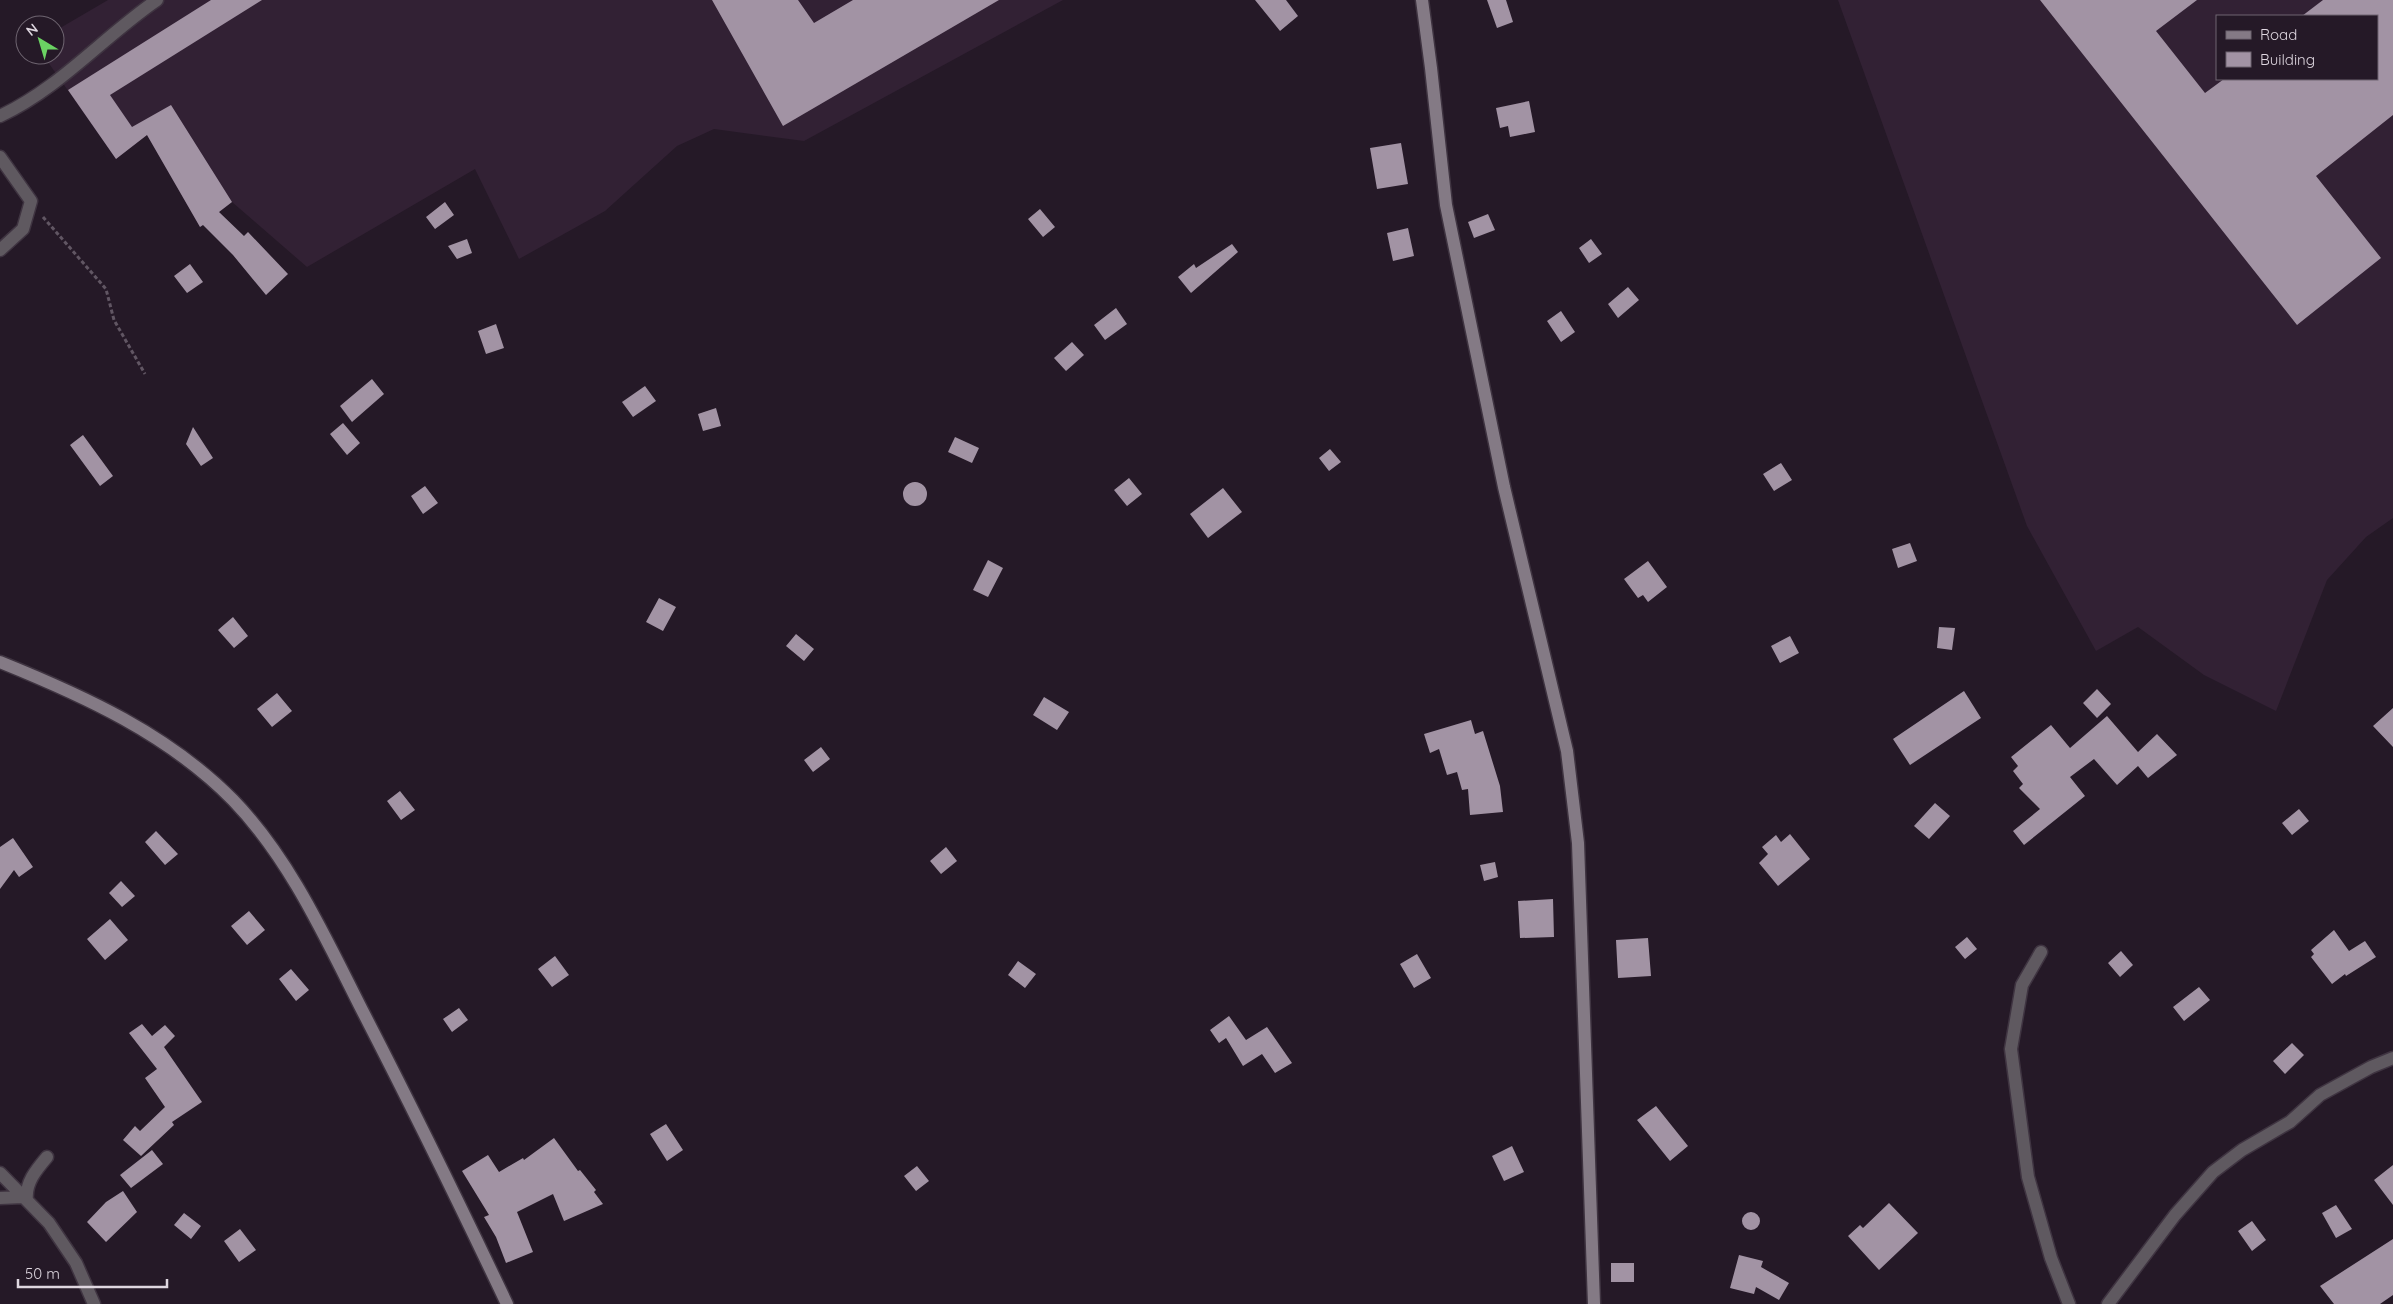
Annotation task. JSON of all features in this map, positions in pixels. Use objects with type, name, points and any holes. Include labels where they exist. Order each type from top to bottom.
[{"type":"street","points":[[0,116],[37,97],[72,70],[125,22],[157,0]]},
{"type":"street","points":[[1422,0],[1446,205],[1504,486],[1567,751],[1578,843],[1594,1304]]},
{"type":"street","points":[[0,157],[31,201],[23,229],[0,250]]},
{"type":"street","points":[[0,662],[73,692],[142,728],[196,768],[232,800],[269,842],[315,918],[446,1174],[507,1304]]},
{"type":"street","points":[[2041,952],[2022,985],[2011,1048],[2028,1177],[2050,1258],[2069,1304]]},
{"type":"street","points":[[2108,1304],[2175,1215],[2213,1172],[2242,1150],[2290,1122],[2320,1095],[2370,1067],[2393,1058]]},
{"type":"street","points":[[25,1198],[26,1190],[37,1169],[47,1157]]},
{"type":"street","points":[[0,1173],[49,1223],[76,1263],[94,1304]]},
{"type":"street","points":[[0,1198],[25,1198]]},
{"type":"path","points":[[31,201],[58,237],[106,289],[114,320],[145,374]]},
{"type":"shaded area","points":[[108,0],[1063,0],[804,141],[714,129],[677,146],[605,211],[519,259],[475,169],[307,267],[232,202],[200,227],[147,135],[116,159],[50,65],[65,65],[65,25]]},
{"type":"shaded area","points":[[1838,0],[2393,0],[2393,518],[2366,537],[2327,580],[2276,711],[2204,675],[2138,627],[2096,651],[2027,526]]},
{"type":"building","points":[[211,0],[262,0],[110,95],[132,127],[171,105],[232,202],[219,212],[244,236],[248,232],[288,274],[266,295],[233,255],[203,225],[200,227],[147,135],[116,159],[68,90]]},
{"type":"building","points":[[712,0],[798,0],[814,23],[853,0],[999,0],[783,126]]},
{"type":"building","points":[[1255,0],[1286,0],[1298,16],[1280,31]]},
{"type":"building","points":[[1487,0],[1506,0],[1513,22],[1497,28]]},
{"type":"building","points":[[2040,0],[2197,0],[2156,31],[2205,93],[2223,80],[2378,80],[2378,15],[2303,15],[2323,0],[2393,0],[2393,115],[2316,176],[2381,258],[2297,325]]},
{"type":"building","points":[[1529,101],[1535,132],[1510,137],[1508,126],[1500,128],[1496,108]]},
{"type":"building","points":[[1401,143],[1408,184],[1377,189],[1370,148]]},
{"type":"building","points":[[445,202],[454,215],[435,229],[426,217]]},
{"type":"building","points":[[1040,209],[1055,227],[1043,237],[1028,219]]},
{"type":"building","points":[[1488,214],[1495,230],[1474,238],[1468,222]]},
{"type":"building","points":[[1408,228],[1414,256],[1393,261],[1387,233]]},
{"type":"building","points":[[467,239],[472,253],[457,259],[448,246]]},
{"type":"building","points":[[1591,239],[1602,254],[1589,263],[1579,248]]},
{"type":"building","points":[[1232,244],[1238,252],[1191,293],[1178,277],[1194,264],[1196,268]]},
{"type":"building","points":[[190,264],[203,282],[187,293],[174,276]]},
{"type":"building","points":[[1628,287],[1639,300],[1618,318],[1608,304]]},
{"type":"building","points":[[1116,308],[1127,324],[1105,340],[1094,325]]},
{"type":"building","points":[[1561,311],[1575,332],[1561,342],[1547,321]]},
{"type":"building","points":[[496,324],[504,348],[486,354],[478,331]]},
{"type":"building","points":[[1072,342],[1084,355],[1066,371],[1054,358]]},
{"type":"building","points":[[372,379],[384,394],[352,422],[340,406]]},
{"type":"building","points":[[645,386],[656,401],[633,417],[622,402]]},
{"type":"building","points":[[716,408],[721,426],[703,431],[698,414]]},
{"type":"building","points":[[343,423],[360,443],[347,455],[330,434]]},
{"type":"building","points":[[193,427],[213,458],[201,466],[186,444]]},
{"type":"building","points":[[83,435],[113,476],[100,486],[70,445]]},
{"type":"building","points":[[955,437],[979,448],[972,463],[948,452]]},
{"type":"building","points":[[1330,449],[1341,462],[1329,471],[1319,458]]},
{"type":"building","points":[[1781,463],[1792,480],[1774,491],[1763,474]]},
{"type":"building","points":[[1129,478],[1142,494],[1127,506],[1114,490]]},
{"type":"building","points":[[915,482],[923,486],[927,494],[923,502],[915,506],[907,502],[903,494],[907,486]]},
{"type":"building","points":[[425,486],[438,503],[423,514],[411,496]]},
{"type":"building","points":[[1223,488],[1242,512],[1208,538],[1190,514]]},
{"type":"building","points":[[1910,543],[1917,561],[1898,568],[1892,549]]},
{"type":"building","points":[[988,560],[1003,568],[988,597],[973,590]]},
{"type":"building","points":[[1648,561],[1667,587],[1648,602],[1643,595],[1638,598],[1624,579]]},
{"type":"building","points":[[659,598],[676,607],[663,631],[646,622]]},
{"type":"building","points":[[233,617],[248,636],[234,648],[218,630]]},
{"type":"building","points":[[1939,627],[1955,628],[1952,650],[1937,648]]},
{"type":"building","points":[[796,634],[814,649],[804,661],[786,646]]},
{"type":"building","points":[[1790,636],[1799,653],[1780,663],[1771,646]]},
{"type":"building","points":[[2097,689],[2111,704],[2097,718],[2083,703]]},
{"type":"building","points":[[1964,691],[1981,718],[1910,765],[1893,739]]},
{"type":"building","points":[[277,693],[292,711],[272,727],[257,709]]},
{"type":"building","points":[[1044,697],[1069,712],[1057,730],[1033,715]]},
{"type":"building","points":[[2393,708],[2393,747],[2373,726]]},
{"type":"building","points":[[2107,716],[2138,752],[2157,734],[2177,755],[2148,778],[2138,766],[2117,785],[2094,759],[2070,777],[2085,796],[2024,845],[2013,831],[2040,809],[2019,788],[2023,784],[2013,771],[2018,766],[2011,757],[2051,725],[2070,748]]},
{"type":"building","points":[[1471,720],[1475,734],[1483,731],[1500,786],[1503,812],[1470,815],[1468,789],[1462,790],[1457,772],[1447,775],[1439,749],[1430,753],[1424,734]]},
{"type":"building","points":[[821,747],[830,759],[813,772],[804,760]]},
{"type":"building","points":[[400,791],[415,810],[401,820],[387,801]]},
{"type":"building","points":[[1935,803],[1950,816],[1929,839],[1914,826]]},
{"type":"building","points":[[2299,809],[2309,821],[2292,835],[2282,823]]},
{"type":"building","points":[[156,831],[178,854],[165,865],[145,842]]},
{"type":"building","points":[[1790,834],[1810,859],[1778,886],[1759,863],[1768,854],[1762,847],[1776,835],[1781,842]]},
{"type":"building","points":[[13,838],[33,867],[19,877],[14,870],[0,889],[0,847]]},
{"type":"building","points":[[946,847],[957,861],[941,874],[930,861]]},
{"type":"building","points":[[1495,862],[1498,877],[1484,881],[1480,865]]},
{"type":"building","points":[[121,881],[135,896],[122,907],[109,893]]},
{"type":"building","points":[[1553,899],[1554,937],[1520,938],[1518,901]]},
{"type":"building","points":[[249,911],[265,930],[247,945],[231,926]]},
{"type":"building","points":[[110,919],[128,940],[105,960],[87,939]]},
{"type":"building","points":[[2334,930],[2349,951],[2365,941],[2376,957],[2346,976],[2345,974],[2332,984],[2311,957],[2314,954],[2311,950]]},
{"type":"building","points":[[1967,937],[1977,949],[1965,959],[1955,947]]},
{"type":"building","points":[[1648,938],[1651,976],[1618,978],[1616,940]]},
{"type":"building","points":[[2121,951],[2133,965],[2120,977],[2108,963]]},
{"type":"building","points":[[1417,954],[1431,978],[1414,988],[1400,964]]},
{"type":"building","points":[[555,956],[569,975],[552,987],[538,969]]},
{"type":"building","points":[[1018,961],[1036,974],[1025,988],[1008,975]]},
{"type":"building","points":[[291,969],[309,990],[296,1001],[279,979]]},
{"type":"building","points":[[2199,987],[2210,1000],[2184,1021],[2173,1007]]},
{"type":"building","points":[[459,1008],[468,1020],[452,1032],[443,1019]]},
{"type":"building","points":[[1229,1016],[1246,1040],[1267,1027],[1292,1063],[1275,1073],[1262,1054],[1243,1066],[1226,1038],[1219,1043],[1210,1030]]},
{"type":"building","points":[[142,1024],[152,1036],[165,1025],[175,1036],[164,1047],[202,1102],[172,1122],[174,1125],[141,1156],[123,1140],[135,1126],[140,1131],[165,1107],[145,1078],[157,1069],[129,1033]]},
{"type":"building","points":[[2292,1043],[2304,1055],[2285,1074],[2273,1061]]},
{"type":"building","points":[[1656,1106],[1688,1146],[1670,1161],[1637,1120]]},
{"type":"building","points":[[666,1124],[683,1150],[667,1161],[650,1134]]},
{"type":"building","points":[[554,1138],[578,1171],[580,1170],[596,1190],[594,1192],[603,1204],[564,1221],[553,1194],[517,1212],[533,1252],[506,1263],[496,1237],[484,1217],[489,1215],[462,1171],[488,1155],[499,1172],[523,1158],[524,1160]]},
{"type":"building","points":[[1512,1146],[1524,1172],[1504,1181],[1492,1156]]},
{"type":"building","points":[[152,1150],[163,1164],[131,1188],[120,1175]]},
{"type":"building","points":[[2393,1165],[2393,1205],[2374,1180]]},
{"type":"building","points":[[917,1166],[929,1181],[916,1191],[904,1176]]},
{"type":"building","points":[[123,1191],[137,1212],[106,1242],[87,1222],[106,1202]]},
{"type":"building","points":[[1889,1203],[1918,1233],[1879,1270],[1848,1236],[1860,1225],[1863,1228]]},
{"type":"building","points":[[2336,1205],[2352,1229],[2336,1238],[2322,1213]]},
{"type":"building","points":[[1751,1212],[1757,1215],[1760,1221],[1757,1227],[1751,1230],[1745,1227],[1742,1221],[1745,1215]]},
{"type":"building","points":[[184,1213],[201,1226],[191,1239],[174,1225]]},
{"type":"building","points":[[2252,1221],[2266,1240],[2252,1251],[2238,1231]]},
{"type":"building","points":[[240,1229],[256,1250],[239,1262],[224,1241]]},
{"type":"building","points":[[2393,1239],[2393,1295],[2380,1304],[2334,1304],[2320,1286]]},
{"type":"building","points":[[1739,1255],[1763,1261],[1761,1267],[1789,1283],[1779,1300],[1756,1287],[1754,1294],[1730,1288]]},
{"type":"building","points":[[1611,1263],[1634,1263],[1634,1282],[1611,1282]]}]
